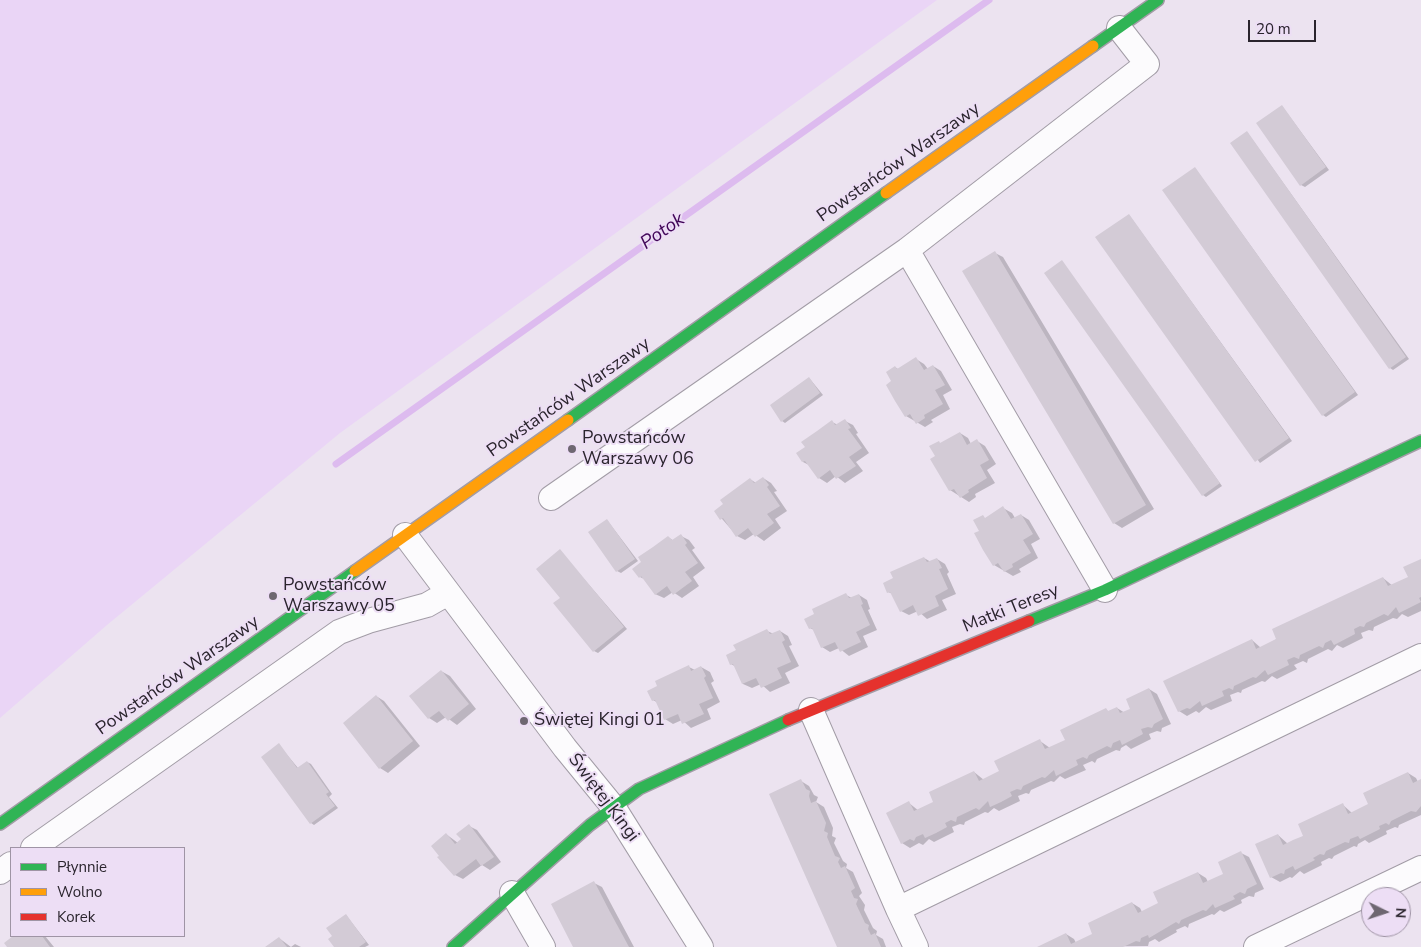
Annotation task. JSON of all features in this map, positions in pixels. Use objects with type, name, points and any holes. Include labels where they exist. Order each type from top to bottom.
[{"type":"street","name":"Powstańców Warszawy","points":[[0,824],[1158,0]]},
{"type":"street","points":[[551,498],[907,250],[1147,64],[1119,28]]},
{"type":"street","points":[[907,250],[1105,590]]},
{"type":"street","name":"Matki Teresy","points":[[453,947],[590,824],[639,789],[811,710],[1105,590],[1421,441]]},
{"type":"street","name":"Świętej Kingi","points":[[405,535],[565,748],[614,808],[701,947]]},
{"type":"street","points":[[34,847],[338,632],[368,620],[428,605],[448,593]]},
{"type":"street","points":[[898,909],[1421,656]]},
{"type":"street","points":[[811,710],[916,947]]},
{"type":"street","points":[[1256,947],[1421,868]]},
{"type":"street","points":[[512,893],[543,947]]},
{"type":"shaded area","points":[[0,0],[937,0],[340,433],[107,625],[0,718]]},
{"type":"building","points":[[1282,105],[1326,167],[1300,186],[1256,123]]},
{"type":"building","points":[[1247,131],[1406,357],[1389,369],[1230,143]]},
{"type":"building","points":[[1195,167],[1355,392],[1322,416],[1162,190]]},
{"type":"building","points":[[1129,214],[1289,438],[1255,462],[1095,237]]},
{"type":"building","points":[[995,251],[1146,505],[1113,524],[962,271]]},
{"type":"building","points":[[1062,260],[1220,483],[1202,496],[1044,273]]},
{"type":"building","points":[[916,357],[924,370],[933,365],[945,385],[935,390],[943,404],[924,415],[925,418],[916,424],[910,414],[905,417],[895,401],[886,385],[891,381],[886,372],[895,366],[897,369]]},
{"type":"building","points":[[809,377],[820,393],[781,422],[770,405]]},
{"type":"building","points":[[845,419],[851,428],[848,429],[862,448],[849,457],[856,466],[836,479],[830,470],[818,479],[805,461],[802,462],[796,453],[805,447],[801,442],[832,420],[835,425]]},
{"type":"building","points":[[960,432],[967,445],[977,439],[989,460],[980,465],[987,478],[968,490],[969,492],[960,498],[954,489],[949,491],[930,459],[935,456],[929,446],[939,441],[940,443]]},
{"type":"building","points":[[763,477],[769,485],[767,487],[780,506],[767,514],[774,523],[755,537],[748,528],[736,537],[723,518],[720,520],[714,511],[723,504],[720,500],[750,478],[754,483]]},
{"type":"building","points":[[1003,506],[1011,519],[1021,514],[1033,534],[1023,540],[1031,553],[1012,564],[1013,567],[1004,572],[998,563],[993,566],[983,550],[974,533],[979,531],[973,520],[983,515],[985,518]]},
{"type":"building","points":[[607,519],[635,559],[616,572],[588,532]]},
{"type":"building","points":[[681,534],[687,543],[685,545],[698,563],[685,572],[692,581],[673,595],[667,586],[655,595],[641,576],[639,578],[632,569],[641,562],[638,557],[668,536],[672,540]]},
{"type":"building","points":[[560,549],[624,627],[593,652],[553,603],[560,598],[536,569]]},
{"type":"building","points":[[924,557],[927,562],[937,558],[942,568],[939,569],[948,589],[935,596],[939,606],[918,616],[913,605],[900,612],[890,592],[887,593],[883,583],[893,578],[890,572]]},
{"type":"building","points":[[1421,559],[1421,597],[1419,598],[1421,602],[1399,613],[1396,607],[1388,616],[1384,614],[1366,623],[1364,627],[1360,626],[1354,629],[1355,634],[1334,645],[1331,640],[1325,643],[1323,648],[1319,646],[1300,655],[1299,659],[1294,657],[1287,660],[1289,665],[1268,675],[1265,670],[1256,678],[1253,677],[1234,686],[1233,690],[1229,688],[1222,691],[1224,696],[1202,706],[1200,701],[1190,709],[1187,708],[1178,712],[1163,681],[1252,639],[1256,649],[1276,639],[1272,629],[1383,577],[1388,586],[1408,577],[1403,567]]},
{"type":"building","points":[[846,593],[849,598],[859,594],[863,604],[861,605],[870,625],[856,632],[861,642],[840,652],[835,642],[821,648],[812,628],[809,629],[804,619],[814,614],[812,609]]},
{"type":"building","points":[[767,629],[770,634],[780,630],[785,640],[782,642],[791,662],[777,668],[782,678],[761,688],[756,678],[742,684],[733,664],[730,665],[726,655],[736,650],[733,645]]},
{"type":"building","points":[[689,665],[691,671],[701,666],[713,698],[699,704],[704,714],[682,724],[678,714],[664,720],[655,700],[652,701],[647,691],[657,686],[655,681]]},
{"type":"building","points":[[441,670],[469,704],[448,721],[439,711],[428,719],[409,696]]},
{"type":"building","points":[[1149,688],[1163,719],[1154,724],[1152,728],[1141,729],[1143,734],[1122,745],[1120,740],[1113,743],[1111,748],[1107,746],[1089,755],[1087,759],[1083,757],[1076,760],[1078,765],[1056,776],[1054,770],[1045,778],[1042,777],[1023,786],[1021,790],[1017,789],[1010,792],[1012,796],[990,807],[988,801],[979,810],[976,808],[957,817],[956,822],[951,820],[945,823],[947,827],[925,838],[923,834],[916,837],[914,841],[910,839],[901,844],[886,813],[909,801],[914,811],[933,802],[929,792],[974,771],[979,781],[999,771],[994,761],[1040,739],[1045,749],[1065,740],[1060,730],[1106,708],[1108,711],[1117,707],[1120,713],[1130,709],[1126,699]]},
{"type":"building","points":[[376,695],[413,741],[379,769],[343,723]]},
{"type":"building","points":[[279,743],[297,768],[307,761],[329,792],[326,794],[335,806],[310,824],[261,757]]},
{"type":"building","points":[[1408,772],[1413,783],[1421,779],[1421,806],[1416,812],[1411,811],[1391,821],[1389,825],[1386,823],[1379,826],[1380,829],[1360,839],[1358,836],[1350,839],[1349,843],[1345,842],[1326,851],[1324,855],[1320,854],[1313,858],[1315,860],[1295,870],[1293,866],[1285,870],[1284,874],[1281,873],[1270,878],[1255,844],[1278,834],[1283,845],[1303,836],[1298,824],[1343,803],[1348,814],[1368,804],[1363,793]]},
{"type":"building","points":[[801,779],[806,789],[810,791],[811,803],[816,801],[826,823],[824,831],[828,833],[827,837],[835,856],[840,858],[838,862],[841,868],[845,866],[855,888],[851,891],[854,898],[858,899],[856,904],[865,923],[869,925],[868,929],[871,935],[875,933],[881,947],[837,947],[769,794]]},
{"type":"building","points":[[469,824],[494,857],[481,866],[476,859],[454,876],[437,857],[439,856],[431,846],[446,833],[455,844],[461,839],[456,834]]},
{"type":"building","points":[[1241,851],[1257,884],[1247,889],[1245,894],[1240,892],[1233,896],[1235,899],[1215,908],[1213,904],[1206,911],[1203,910],[1181,920],[1179,924],[1176,922],[1149,938],[1148,935],[1141,938],[1140,942],[1136,941],[1123,947],[1037,947],[1066,933],[1071,944],[1092,934],[1088,923],[1132,902],[1138,913],[1158,903],[1153,892],[1198,872],[1203,883],[1223,874],[1218,862]]},
{"type":"building","points":[[594,881],[629,947],[573,947],[551,904]]},
{"type":"building","points":[[346,914],[366,942],[359,947],[334,947],[328,939],[332,936],[326,928]]},
{"type":"building","points":[[12,937],[43,937],[50,947],[7,947],[4,943]]},
{"type":"building","points":[[279,937],[287,947],[265,947]]},
{"type":"waterway","name":"Potok","points":[[336,464],[989,0]]},
{"type":"traffic: fast","points":[[1093,46],[1158,0]]},
{"type":"traffic: fast","points":[[568,420],[886,193]]},
{"type":"traffic: fast","points":[[1029,621],[1105,590],[1421,441]]},
{"type":"traffic: fast","points":[[0,824],[355,571]]},
{"type":"traffic: fast","points":[[453,947],[590,825],[639,789],[788,720]]},
{"type":"traffic: slow","points":[[886,193],[1093,46]]},
{"type":"traffic: slow","points":[[355,571],[568,420]]},
{"type":"traffic: jam","points":[[788,720],[1029,621]]},
{"type":"place","name":"Powstańców Warszawy 06","points":[[572,449]]},
{"type":"place","name":"Powstańców Warszawy 05","points":[[273,596]]},
{"type":"place","name":"Świętej Kingi 01","points":[[524,721]]}]
